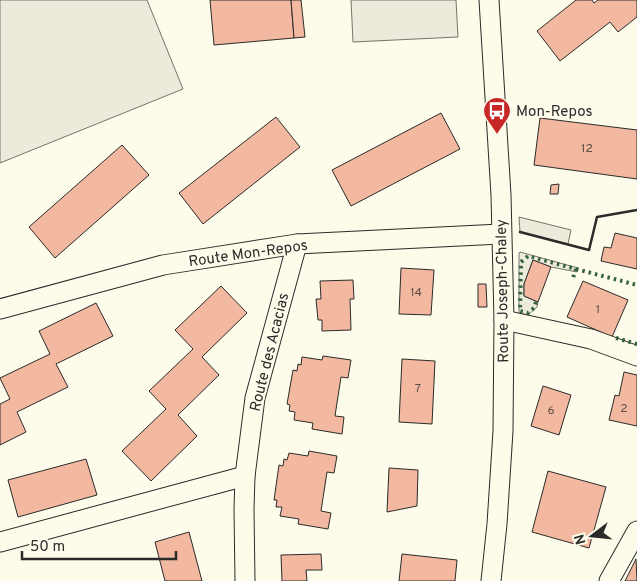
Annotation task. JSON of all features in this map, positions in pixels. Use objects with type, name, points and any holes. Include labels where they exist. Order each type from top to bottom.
[{"type":"street","name":"Route Joseph-Chaley","points":[[489,0],[498,143],[504,320],[503,431],[491,581]]},
{"type":"street","name":"Route Mon-Repos","points":[[0,309],[163,265],[297,244],[501,234]]},
{"type":"street","name":"Route des Acacias","points":[[245,581],[245,476],[255,398],[297,244]]},
{"type":"street","points":[[504,320],[591,339],[637,356]]},
{"type":"street","points":[[0,542],[245,476]]},
{"type":"street","points":[[609,581],[637,531]]},
{"type":"shaded area","points":[[0,0],[147,0],[183,89],[0,163]]},
{"type":"shaded area","points":[[351,0],[456,0],[458,37],[353,42]]},
{"type":"shaded area","points":[[519,217],[571,230],[568,244],[520,232]]},
{"type":"shaded area","points":[[520,252],[578,268],[577,272],[551,267],[533,260],[524,284],[524,296],[538,302],[537,307],[528,315],[519,313]]},
{"type":"building","points":[[210,0],[291,0],[294,38],[214,45]]},
{"type":"building","points":[[291,0],[301,0],[305,37],[294,38]]},
{"type":"building","points":[[576,0],[592,0],[594,3],[598,0],[637,0],[637,17],[618,32],[610,22],[560,61],[537,31]]},
{"type":"building","points":[[441,113],[460,149],[351,206],[332,170]]},
{"type":"building","points":[[276,117],[300,147],[203,224],[179,193]]},
{"type":"building","points":[[540,118],[637,130],[637,179],[534,165]]},
{"type":"building","points":[[122,145],[149,175],[55,258],[29,227]]},
{"type":"building","points":[[559,184],[558,194],[550,194],[551,185]]},
{"type":"building","points":[[615,233],[637,238],[637,269],[601,261],[604,247],[611,248]]},
{"type":"building","points":[[533,260],[551,267],[538,302],[524,296],[524,284]]},
{"type":"building","points":[[401,268],[434,270],[431,315],[399,314]]},
{"type":"building","points":[[353,280],[354,299],[350,299],[351,330],[322,331],[322,320],[318,320],[316,299],[321,299],[320,281]]},
{"type":"building","points":[[583,281],[628,300],[612,337],[567,317]]},
{"type":"building","points":[[478,284],[486,284],[487,307],[478,307]]},
{"type":"building","points":[[221,286],[247,313],[202,357],[219,375],[178,415],[197,436],[151,481],[122,451],[166,409],[149,391],[193,349],[175,330]]},
{"type":"building","points":[[96,303],[113,336],[56,364],[68,387],[17,412],[26,432],[0,445],[0,404],[10,399],[0,378],[50,354],[39,331]]},
{"type":"building","points":[[323,356],[351,360],[348,378],[341,377],[335,416],[344,417],[342,434],[312,429],[313,423],[294,420],[295,412],[289,411],[290,405],[287,404],[293,370],[297,371],[298,364],[301,365],[302,357],[322,360]]},
{"type":"building","points":[[402,359],[435,361],[432,424],[399,422]]},
{"type":"building","points":[[624,372],[637,375],[637,426],[609,420],[615,395],[619,396]]},
{"type":"building","points":[[543,386],[571,395],[559,435],[531,426]]},
{"type":"building","points":[[309,451],[337,456],[334,473],[327,472],[321,511],[331,513],[328,529],[298,524],[299,519],[280,516],[282,507],[276,507],[277,500],[274,500],[279,465],[283,466],[284,459],[287,460],[289,453],[308,456]]},
{"type":"building","points":[[86,459],[97,495],[18,517],[8,480]]},
{"type":"building","points":[[389,468],[418,470],[417,506],[387,512]]},
{"type":"building","points":[[548,471],[606,487],[589,548],[532,532]]},
{"type":"building","points":[[189,532],[202,581],[165,581],[155,542]]},
{"type":"building","points":[[321,554],[322,570],[306,570],[307,581],[282,581],[281,555]]},
{"type":"building","points":[[402,554],[457,560],[455,581],[399,581]]},
{"type":"building","points":[[636,559],[637,581],[625,581]]},
{"type":"hedge","points":[[536,302],[534,308],[528,313],[520,311],[521,262],[528,256],[576,269],[572,281]]},
{"type":"hedge","points":[[576,269],[637,285]]},
{"type":"hedge","points":[[616,338],[637,344]]},
{"type":"wall","points":[[520,232],[589,250],[597,217],[637,210]]},
{"type":"place","name":"Mon-Repos","points":[[497,135]]}]
